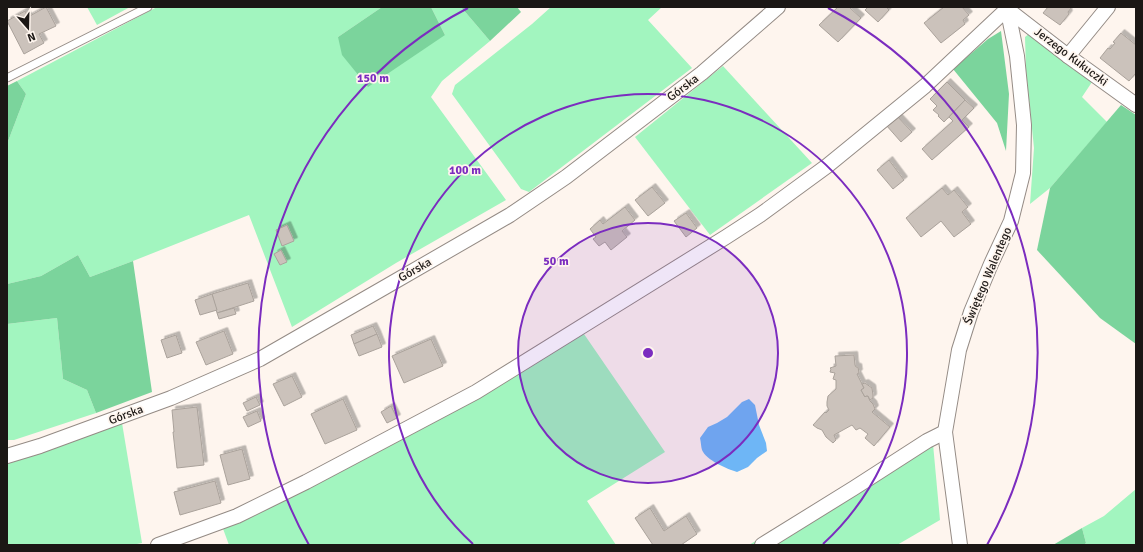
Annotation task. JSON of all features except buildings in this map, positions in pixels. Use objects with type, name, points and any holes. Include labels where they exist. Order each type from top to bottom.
[{"type":"street","name":"Górska","points":[[7,456],[40,446],[171,398],[260,359],[394,282],[510,214],[566,177],[702,74],[778,7]]},
{"type":"street","points":[[1068,56],[1108,7]]},
{"type":"street","points":[[158,545],[237,516],[306,482],[476,392],[726,237],[833,161],[925,86],[1007,8]]},
{"type":"street","name":"Jerzego Kukuczki","points":[[1007,8],[1068,56],[1136,105]]},
{"type":"street","name":"Świętego Walentego","points":[[960,545],[945,432],[959,350],[971,312],[991,264],[1012,221],[1023,173],[1024,125],[1017,56],[1007,8]]},
{"type":"street","points":[[762,545],[927,441],[945,432]]},
{"type":"lane","points":[[7,78],[148,7]]},
{"type":"green space","points":[[87,7],[130,7],[97,25]]},
{"type":"green space","points":[[157,7],[382,7],[338,37],[445,35],[431,7],[461,7],[490,41],[442,81],[431,97],[506,200],[396,263],[292,327],[249,215],[90,277],[78,255],[41,276],[7,284],[7,144],[26,94],[17,81]]},
{"type":"green space","points":[[382,7],[431,7],[445,35],[368,87],[342,55],[338,37]]},
{"type":"green space","points":[[461,7],[517,7],[521,12],[490,41]]},
{"type":"green space","points":[[551,7],[662,7],[648,20],[692,68],[529,192],[521,189],[452,94],[455,85],[532,24]]},
{"type":"green space","points":[[1001,31],[1009,94],[1006,151],[997,123],[953,69],[988,39]]},
{"type":"green space","points":[[1030,33],[1092,82],[1082,97],[1107,122],[1050,188],[1030,204],[1034,148],[1026,70],[1025,37]]},
{"type":"green space","points":[[723,66],[812,163],[710,235],[635,137]]},
{"type":"green space","points":[[17,81],[26,94],[7,144],[7,86]]},
{"type":"green space","points":[[1121,105],[1136,115],[1136,344],[1100,318],[1037,250],[1050,188]]},
{"type":"green space","points":[[78,255],[90,277],[133,261],[152,392],[96,413],[87,390],[63,379],[57,318],[7,324],[7,284],[41,276]]},
{"type":"green space","points":[[57,318],[63,379],[87,390],[96,413],[14,440],[7,440],[7,324]]},
{"type":"green space","points":[[584,334],[665,452],[587,501],[616,545],[229,545],[222,526],[398,439]]},
{"type":"green space","points":[[122,423],[142,543],[132,545],[7,545],[7,458]]},
{"type":"green space","points":[[932,433],[940,520],[897,545],[749,545]]},
{"type":"green space","points":[[1136,489],[1136,545],[1084,545],[1086,543],[1082,528],[1104,516]]},
{"type":"green space","points":[[1082,528],[1086,543],[1084,545],[1053,545]]},
{"type":"water","points":[[749,399],[755,405],[767,451],[748,467],[737,472],[712,461],[704,454],[700,438],[708,427],[727,417],[742,402]]}]
